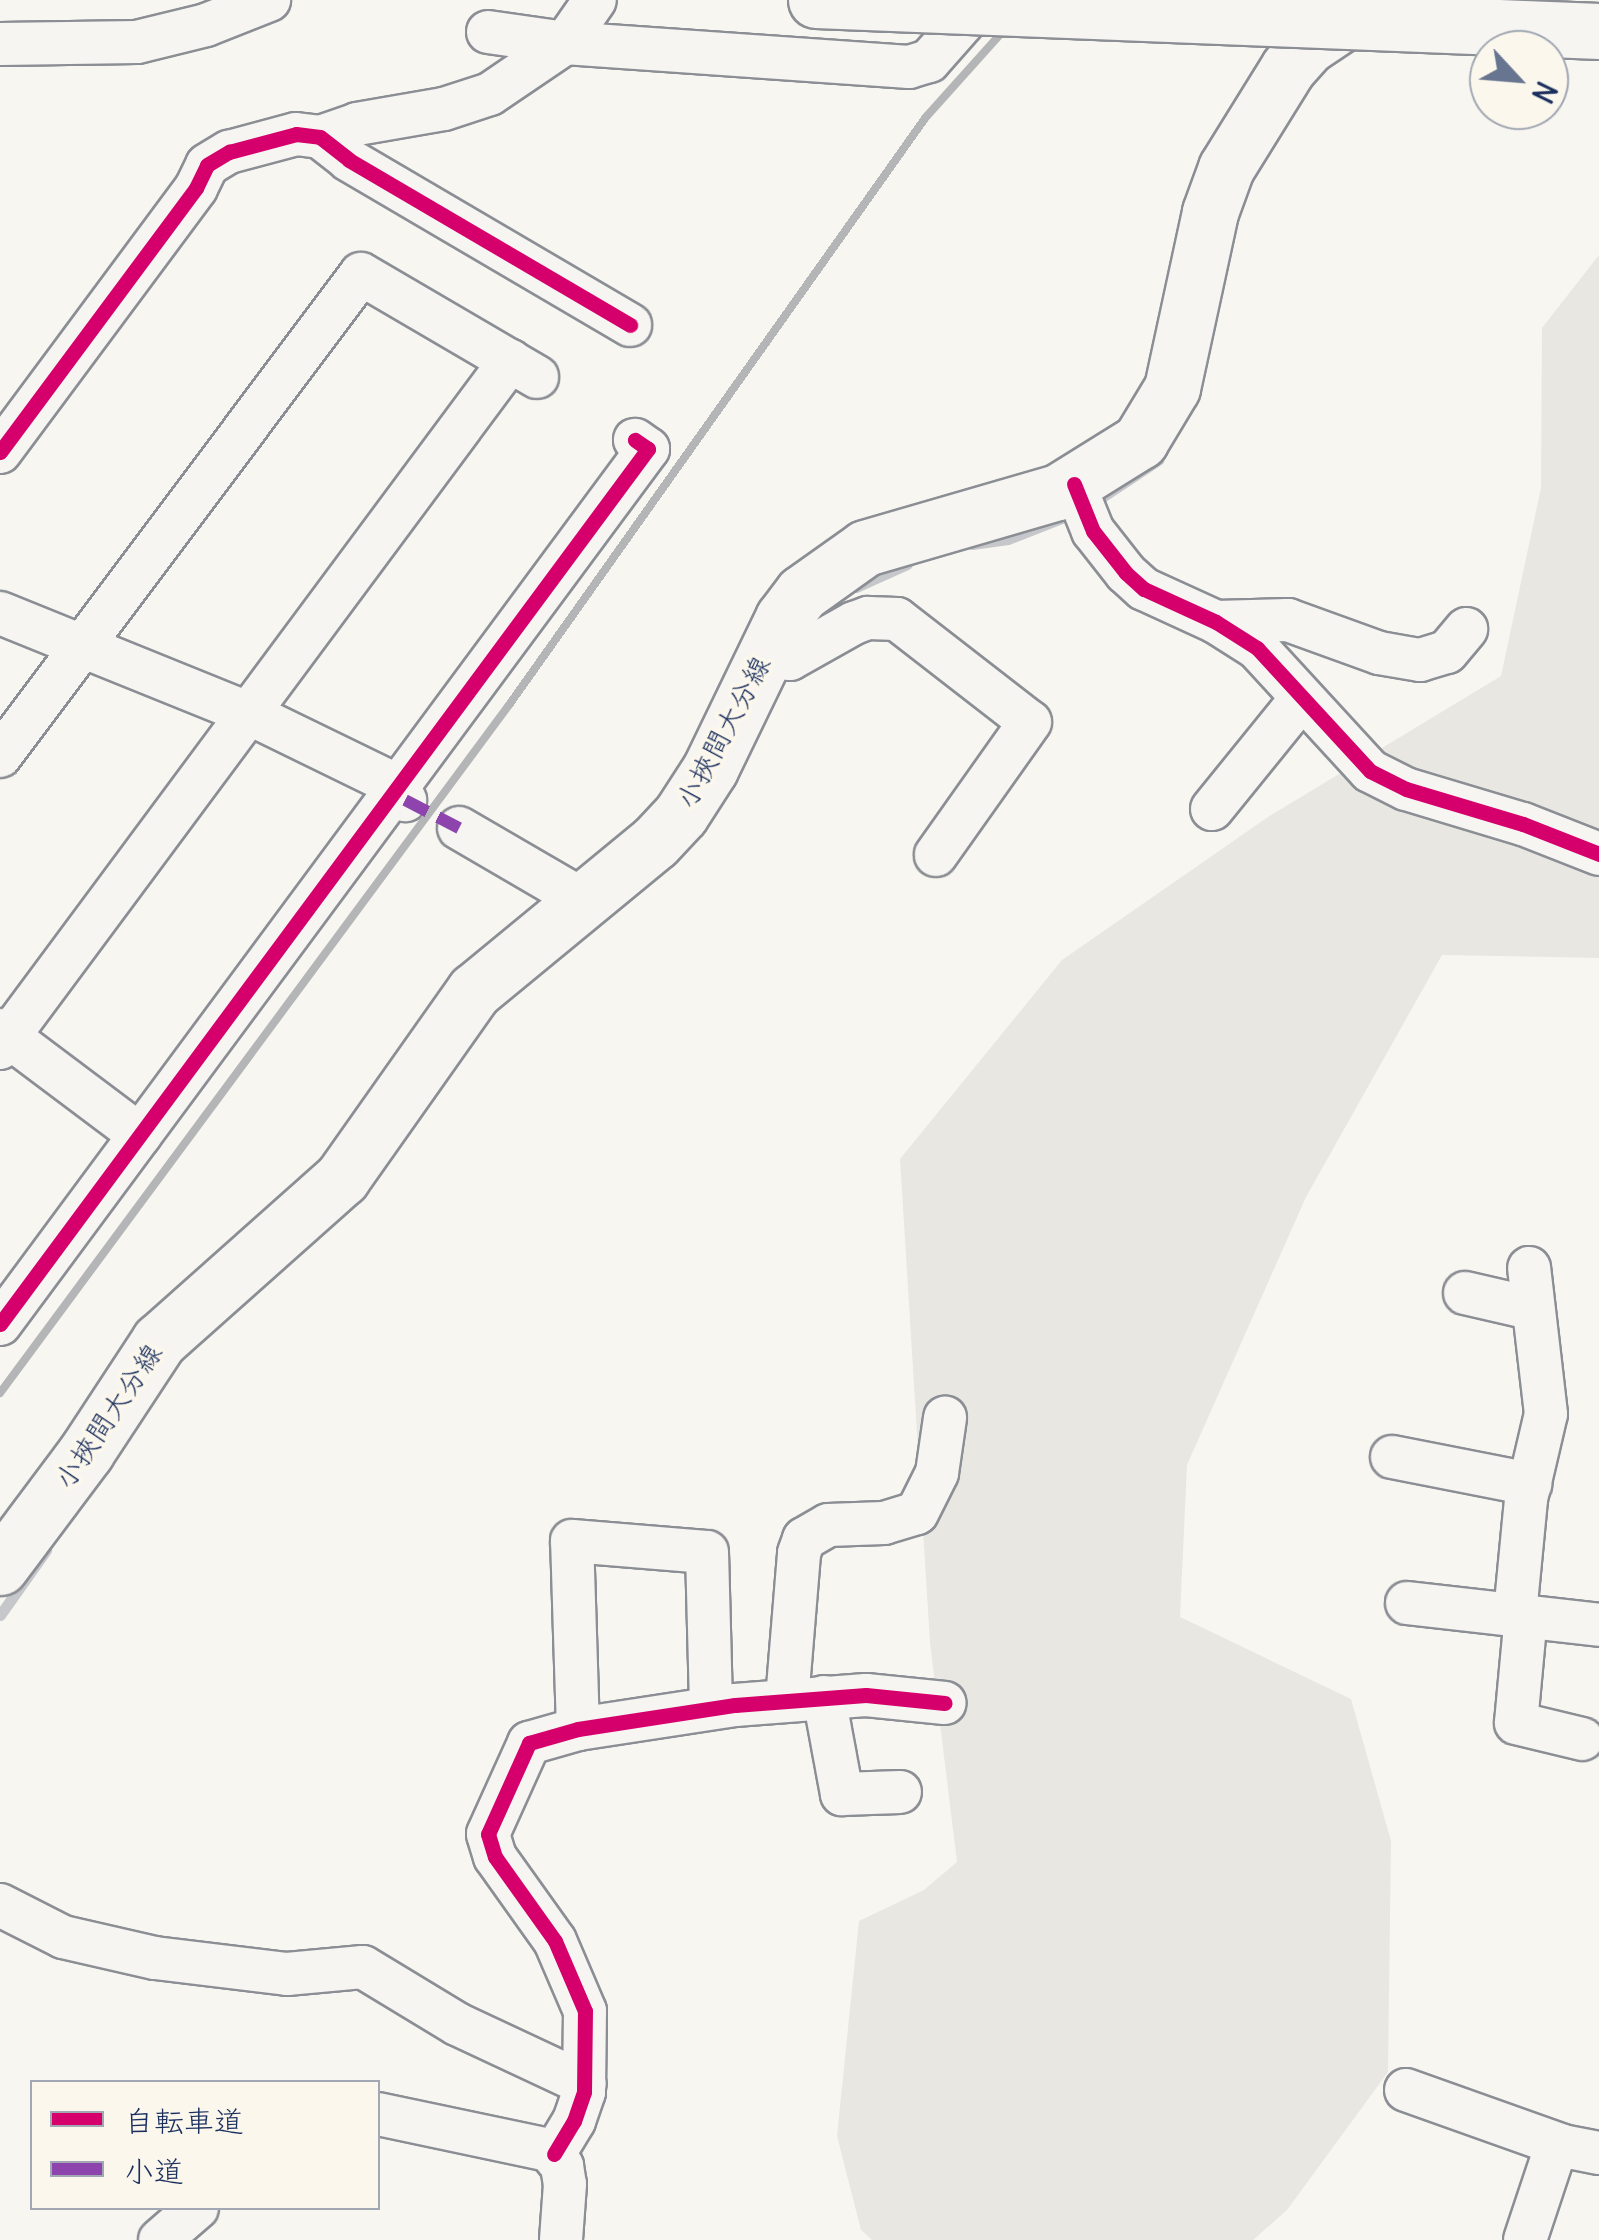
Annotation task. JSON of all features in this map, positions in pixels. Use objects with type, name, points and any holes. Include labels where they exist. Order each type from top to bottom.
[{"type":"main road","points":[[816,0],[1599,31]]},
{"type":"main road","name":"小挾間大分線","points":[[0,1567],[86,1452],[159,1340],[342,1178],[474,990],[654,842],[681,814],[710,769],[765,652],[802,593],[865,548],[889,538],[1038,499],[1081,501],[1140,440],[1172,388],[1218,186],[1278,84],[1309,46],[1377,0]]},
{"type":"street","points":[[0,44],[137,42],[206,25],[269,0]]},
{"type":"street","points":[[7,428],[196,188],[207,165],[229,152],[296,134],[320,137],[357,124],[444,109],[490,94],[565,43],[595,0]]},
{"type":"street","points":[[488,32],[565,43],[909,67],[929,61],[984,0]]},
{"type":"street","points":[[320,137],[349,160],[630,326]]},
{"type":"street","points":[[0,756],[361,274],[524,369],[248,713],[3,1038],[140,1135]]},
{"type":"street","points":[[0,1324],[402,793],[648,449],[635,440]]},
{"type":"street","points":[[1081,501],[1144,590],[1216,622],[1257,648],[1352,756],[1384,781],[1523,824],[1599,854]]},
{"type":"street","points":[[0,613],[248,713],[402,793]]},
{"type":"street","points":[[765,652],[790,659],[868,618],[897,619],[1030,722],[936,855]]},
{"type":"street","points":[[1216,622],[1288,620],[1378,653],[1420,660],[1446,652],[1466,629]]},
{"type":"street","points":[[1212,809],[1300,699]]},
{"type":"street","points":[[459,828],[581,899]]},
{"type":"street","points":[[1465,1293],[1530,1288],[1546,1414],[1530,1484],[1516,1722],[1582,1739]]},
{"type":"street","points":[[900,1792],[842,1794],[806,1699],[799,1553],[804,1539],[828,1524],[884,1523],[917,1512],[936,1473],[945,1418]]},
{"type":"street","points":[[1392,1457],[1530,1484]]},
{"type":"street","points":[[578,1729],[572,1541],[707,1552],[711,1707]]},
{"type":"street","points":[[1407,1603],[1599,1626]]},
{"type":"street","points":[[554,2154],[574,2121],[585,2084],[587,2026],[580,1995],[555,1940],[494,1857],[488,1834],[529,1742],[578,1729],[711,1707],[866,1696],[946,1702]]},
{"type":"street","points":[[0,1905],[64,1936],[155,1958],[268,1974],[363,1967],[457,2024],[585,2084]]},
{"type":"street","points":[[1406,2090],[1581,2150]]},
{"type":"street","points":[[380,2114],[540,2147],[554,2154],[566,2184],[561,2240]]},
{"type":"street","points":[[1524,2240],[1553,2156],[1581,2150]]},
{"type":"street","points":[[160,2240],[194,2210]]},
{"type":"shaded area","points":[[1599,255],[1599,958],[1442,955],[1306,1197],[1187,1465],[1180,1617],[1351,1699],[1391,1841],[1388,2072],[1287,2210],[1253,2240],[872,2240],[861,2230],[837,2136],[859,1921],[924,1890],[957,1862],[930,1642],[900,1159],[1062,960],[1268,817],[1501,676],[1541,488],[1542,328]]},
{"type":"waterway","points":[[1090,505],[1158,460]]},
{"type":"waterway","points":[[972,544],[1008,539],[1069,515]]},
{"type":"waterway","points":[[856,587],[907,564]]},
{"type":"waterway","points":[[0,1615],[46,1550]]},
{"type":"railway","points":[[0,1393],[509,705],[926,117],[1031,0]]},
{"type":"marked path","points":[[405,800],[459,828]]},
{"type":"cycle path","points":[[0,452],[196,188],[207,165],[229,152],[296,134],[320,137],[349,160],[630,325]]},
{"type":"cycle path","points":[[0,1324],[648,449],[635,440]]},
{"type":"cycle path","points":[[1074,484],[1093,531],[1126,573],[1144,589],[1216,622],[1257,648],[1370,771],[1406,789],[1523,824],[1599,854]]},
{"type":"cycle path","points":[[554,2154],[574,2121],[584,2092],[585,2011],[555,1941],[495,1857],[488,1834],[529,1743],[578,1729],[735,1705],[866,1695],[945,1703]]}]
